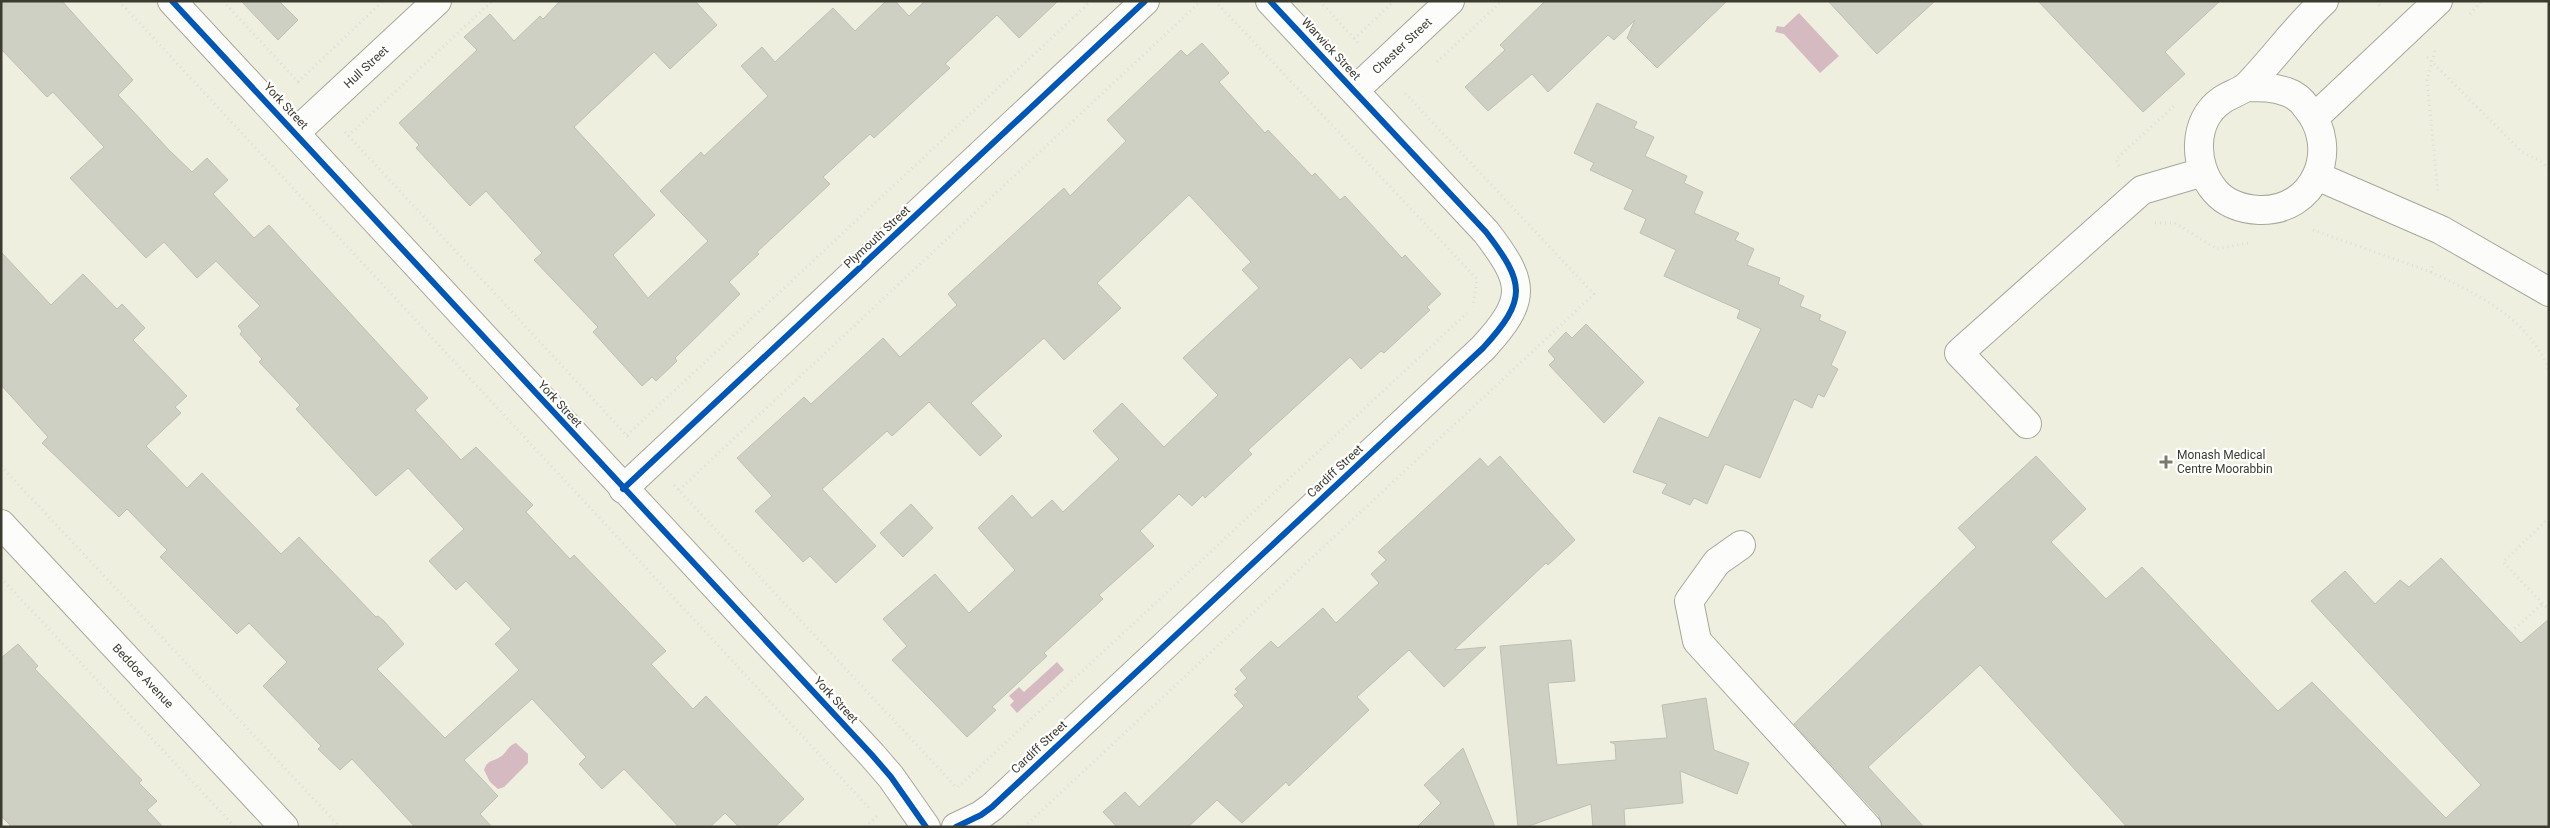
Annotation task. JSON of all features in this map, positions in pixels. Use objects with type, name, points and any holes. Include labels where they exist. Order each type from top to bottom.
[{"type":"street","name":"York Street","points":[[172,1],[872,755],[919,816]]},
{"type":"street","name":"Hull Street","points":[[295,133],[437,1]]},
{"type":"street","name":"Plymouth Street","points":[[624,489],[1145,1]]},
{"type":"street","name":"Warwick Street","points":[[1270,1],[1354,91]]},
{"type":"street","name":"Chester Street","points":[[1354,91],[1450,1]]},
{"type":"street","points":[[2246,87],[2268,86],[2289,92],[2301,100],[2315,117],[2322,142],[2323,156],[2317,176],[2304,193],[2292,203],[2271,210],[2246,209],[2226,200],[2215,191],[2203,172],[2198,152],[2201,130],[2206,117],[2221,100],[2246,87],[2304,20],[2324,1]]},
{"type":"street","points":[[2315,117],[2438,1]]},
{"type":"street","name":"Cardiff Street","points":[[956,827],[981,815],[992,807],[1484,348],[1506,322],[1512,311],[1516,300],[1516,285],[1513,270],[1504,256],[1486,232],[1354,91]]},
{"type":"street","points":[[2027,424],[1959,353],[2142,190],[2203,172]]},
{"type":"street","points":[[2317,176],[2441,230],[2549,292]]},
{"type":"street","name":"Beddoe Avenue","points":[[1,524],[284,827]]},
{"type":"street","points":[[1741,545],[1717,562],[1689,601],[1697,641],[1867,827]]},
{"type":"path","points":[[119,1],[876,816]]},
{"type":"path","points":[[223,1],[957,788]]},
{"type":"path","points":[[298,82],[383,1]]},
{"type":"path","points":[[348,136],[492,1]]},
{"type":"path","points":[[627,436],[1091,1]]},
{"type":"path","points":[[678,490],[1201,1]]},
{"type":"path","points":[[865,827],[876,816],[919,816],[950,794],[1473,307],[1477,279],[1215,1]]},
{"type":"path","points":[[1354,39],[1394,1]]},
{"type":"path","points":[[2433,63],[2522,152],[2540,161],[2549,169]]},
{"type":"path","points":[[2431,272],[2476,293],[2527,334],[2546,362],[2549,371]]},
{"type":"path","points":[[1,466],[340,827]]},
{"type":"path","points":[[2549,518],[2503,562],[2549,610]]},
{"type":"path","points":[[1,578],[234,827]]},
{"type":"path","points":[[2511,632],[2543,603]]},
{"type":"shaded area","points":[[1799,13],[1839,56],[1820,73],[1784,34],[1775,32],[1777,26],[1784,27]]},
{"type":"shaded area","points":[[1057,662],[1064,670],[1017,713],[1010,705],[1014,701],[1009,696],[1019,687],[1024,692]]},
{"type":"shaded area","points":[[516,743],[528,754],[528,763],[504,787],[498,789],[490,782],[484,770],[485,767]]},
{"type":"building","points":[[1,1],[62,1],[133,80],[118,95],[169,150],[192,172],[207,158],[228,180],[213,194],[254,238],[269,225],[428,398],[415,410],[461,460],[476,447],[533,505],[526,512],[570,559],[574,555],[666,651],[651,664],[693,709],[706,696],[804,799],[775,827],[739,827],[725,813],[710,827],[679,827],[624,769],[602,789],[579,764],[586,757],[532,699],[464,760],[498,796],[480,814],[492,827],[415,827],[352,759],[340,770],[318,749],[321,746],[263,686],[287,662],[249,623],[237,634],[160,557],[167,550],[127,509],[119,517],[42,443],[48,437],[1,385],[1,252],[51,305],[83,274],[117,309],[122,304],[145,328],[133,340],[187,396],[175,407],[181,413],[146,446],[187,488],[202,473],[281,554],[299,537],[376,617],[378,616],[384,621],[404,644],[377,669],[445,738],[519,670],[495,644],[511,629],[466,581],[456,590],[429,561],[464,529],[408,468],[376,496],[296,409],[300,405],[259,362],[262,359],[240,334],[242,331],[238,326],[260,306],[216,261],[197,278],[164,242],[146,258],[70,178],[104,147],[53,92],[47,97],[1,49]]},
{"type":"building","points":[[241,1],[279,1],[298,20],[278,40]]},
{"type":"building","points":[[560,1],[695,1],[717,25],[670,69],[654,52],[574,127],[655,215],[613,255],[648,298],[708,241],[660,191],[701,152],[704,156],[768,96],[741,66],[762,47],[775,62],[833,8],[855,31],[886,1],[895,1],[909,16],[925,1],[1058,1],[1019,38],[997,15],[945,64],[950,68],[874,138],[870,134],[823,177],[830,184],[757,252],[759,254],[729,282],[740,294],[675,358],[677,361],[656,381],[652,377],[642,386],[593,332],[598,327],[534,260],[542,253],[486,191],[470,206],[416,148],[419,145],[399,123],[477,50],[464,37],[490,14],[514,41],[540,16],[543,19]]},
{"type":"building","points":[[1545,1],[1727,1],[1657,68],[1627,38],[1635,20],[1614,40],[1608,35],[1548,92],[1532,74],[1488,111],[1465,87],[1505,50],[1500,45]]},
{"type":"building","points":[[1828,1],[1935,1],[1877,54]]},
{"type":"building","points":[[2038,1],[2220,1],[2165,52],[2185,74],[2143,112]]},
{"type":"building","points":[[1202,43],[1229,73],[1219,82],[1265,133],[1268,130],[1312,176],[1315,173],[1340,200],[1345,196],[1402,258],[1405,255],[1441,294],[1427,307],[1430,310],[1384,353],[1381,351],[1361,369],[1350,357],[1248,450],[1252,454],[1205,498],[1203,495],[1192,506],[1179,494],[1140,531],[1154,546],[1099,595],[1103,599],[1044,653],[1047,656],[992,707],[996,710],[967,737],[892,660],[907,646],[883,619],[935,574],[969,613],[1015,570],[978,528],[1012,495],[1032,518],[1052,500],[1063,512],[1119,459],[1093,431],[1122,403],[1164,447],[1218,395],[1183,358],[1259,288],[1242,270],[1251,262],[1189,195],[1097,283],[1121,308],[1064,360],[1044,338],[971,403],[1002,436],[980,456],[929,402],[892,436],[887,431],[822,489],[876,546],[836,583],[810,556],[803,562],[755,511],[772,496],[737,458],[804,397],[811,404],[883,338],[900,357],[957,305],[948,294],[1064,188],[1070,196],[1126,141],[1107,120],[1181,50],[1187,56]]},
{"type":"building","points":[[1597,103],[1637,122],[1634,128],[1654,137],[1645,156],[1687,176],[1684,183],[1703,192],[1694,213],[1739,233],[1735,240],[1754,249],[1747,265],[1780,278],[1778,284],[1804,296],[1800,306],[1821,315],[1819,320],[1846,332],[1831,365],[1838,369],[1824,397],[1818,394],[1812,408],[1794,399],[1760,478],[1725,464],[1707,504],[1694,498],[1690,505],[1662,493],[1667,484],[1633,472],[1659,417],[1708,438],[1761,329],[1737,318],[1740,310],[1664,276],[1676,250],[1640,233],[1646,219],[1624,209],[1633,190],[1590,170],[1594,163],[1574,153]]},
{"type":"building","points":[[1586,324],[1644,382],[1604,423],[1549,365],[1555,359],[1548,351],[1566,332],[1572,338]]},
{"type":"building","points":[[1500,456],[1575,540],[1548,565],[1546,563],[1454,650],[1486,647],[1444,687],[1409,650],[1357,697],[1369,710],[1289,786],[1286,782],[1242,823],[1217,800],[1188,827],[1117,827],[1103,812],[1125,792],[1139,807],[1244,706],[1234,695],[1238,692],[1235,689],[1247,678],[1240,670],[1271,641],[1278,648],[1323,608],[1336,623],[1379,583],[1371,574],[1386,560],[1378,552],[1480,458],[1488,467]]},
{"type":"building","points":[[2036,456],[2086,509],[2051,542],[2106,599],[2142,567],[2278,711],[2312,682],[2446,818],[2481,785],[2311,601],[2345,571],[2375,604],[2400,580],[2409,587],[2441,558],[2521,643],[2549,619],[2549,827],[2127,827],[1980,665],[1868,767],[1924,827],[1882,827],[1879,816],[1794,724],[1976,547],[1958,528]]},
{"type":"building","points":[[911,504],[933,528],[903,557],[880,533]]},
{"type":"building","points":[[1571,640],[1575,681],[1548,683],[1557,765],[1616,760],[1615,744],[1610,742],[1667,738],[1662,705],[1706,698],[1714,750],[1749,763],[1737,794],[1680,771],[1683,803],[1624,809],[1625,827],[1593,827],[1591,804],[1526,827],[1518,827],[1500,646]]},
{"type":"building","points":[[18,644],[38,666],[35,669],[142,780],[139,783],[157,801],[147,810],[163,827],[12,827],[1,816],[1,658]]},
{"type":"building","points":[[1463,748],[1495,827],[1417,827],[1441,803],[1424,785]]},
{"type":"cycle path","points":[[172,1],[872,755],[891,777],[926,827]]},
{"type":"cycle path","points":[[623,489],[1145,1]]},
{"type":"cycle path","points":[[956,827],[981,815],[992,807],[1483,348],[1498,331],[1514,303],[1516,291],[1514,278],[1499,250],[1486,232],[1270,1]]},
{"type":"place","name":"Monash Medical Centre Moorabbin","points":[[2166,462]]}]
